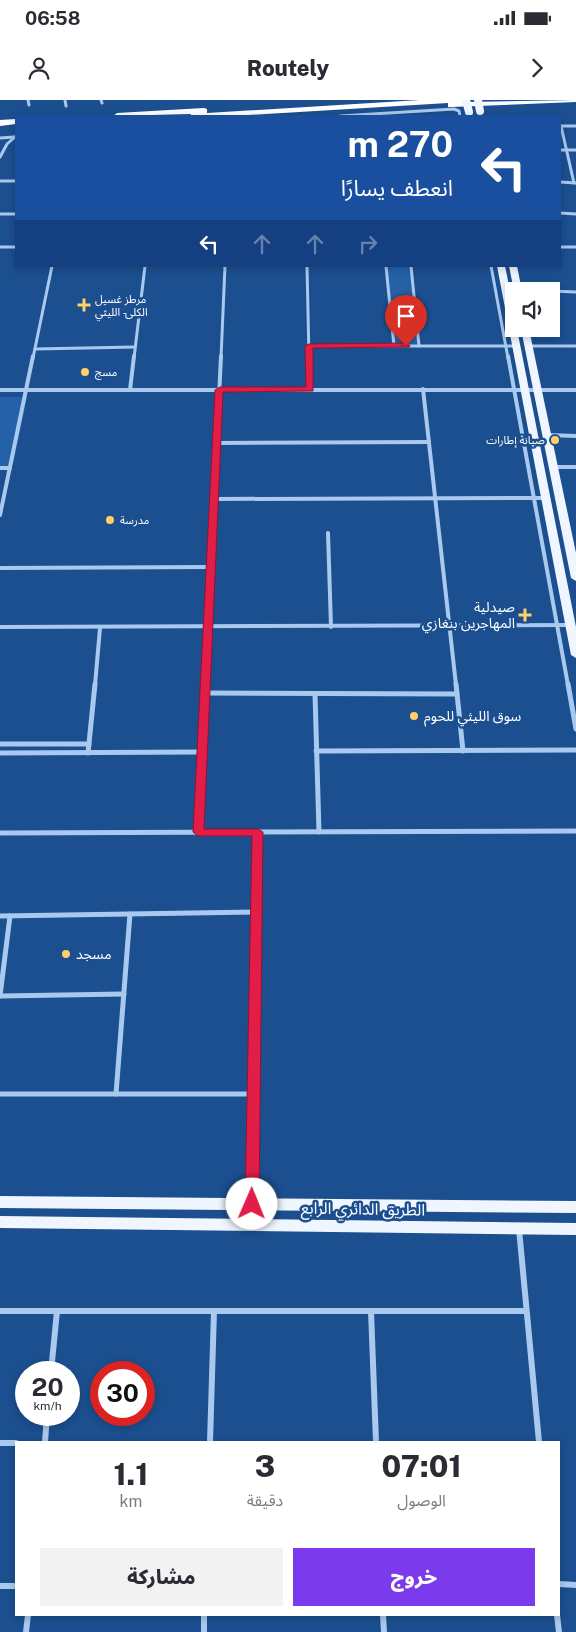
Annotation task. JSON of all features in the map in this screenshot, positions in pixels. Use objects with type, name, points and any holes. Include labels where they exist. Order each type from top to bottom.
[{"type":"highway","points":[[133,115],[376,100]]},
{"type":"highway","points":[[385,105],[462,100]]},
{"type":"highway","points":[[210,115],[352,106],[576,100]]},
{"type":"highway","points":[[0,124],[14,125]]},
{"type":"highway","points":[[0,128],[14,125]]},
{"type":"main road","points":[[466,100],[470,114]]},
{"type":"main road","points":[[478,100],[480,114]]},
{"type":"main road","points":[[501,267],[576,655]]},
{"type":"main road","points":[[512,267],[516,282]]},
{"type":"main road","points":[[527,337],[553,467],[573,551],[576,578]]},
{"type":"main road","name":"الطريق الدائري الرابع","points":[[0,1202],[576,1207]]},
{"type":"main road","name":"الطريق الدائري الرابع","points":[[0,1222],[576,1229]]},
{"type":"street","points":[[28,100],[29,105]]},
{"type":"street","points":[[65,100],[66,106]]},
{"type":"street","points":[[350,115],[352,106]]},
{"type":"street","points":[[365,115],[454,109],[459,111],[460,115]]},
{"type":"street","points":[[561,182],[575,182],[561,126],[576,126]]},
{"type":"street","points":[[0,138],[15,136]]},
{"type":"street","points":[[0,157],[15,136]]},
{"type":"street","points":[[561,150],[576,150]]},
{"type":"street","points":[[0,182],[15,182]]},
{"type":"street","points":[[561,213],[576,214]]},
{"type":"street","points":[[0,214],[15,214]]},
{"type":"street","points":[[0,247],[15,247]]},
{"type":"street","points":[[561,247],[576,247]]},
{"type":"street","points":[[0,515],[52,267]]},
{"type":"street","points":[[130,390],[145,267]]},
{"type":"street","points":[[198,832],[225,267]]},
{"type":"street","points":[[307,267],[310,389]]},
{"type":"street","points":[[386,267],[394,346]]},
{"type":"street","points":[[411,267],[418,346]]},
{"type":"street","points":[[491,267],[576,729]]},
{"type":"street","points":[[560,291],[576,292]]},
{"type":"street","points":[[35,349],[135,346]]},
{"type":"street","points":[[309,346],[517,346]]},
{"type":"street","points":[[529,346],[576,346]]},
{"type":"street","points":[[423,389],[464,751]]},
{"type":"street","points":[[0,390],[576,390]]},
{"type":"street","points":[[547,436],[576,436]]},
{"type":"street","points":[[217,442],[429,442]]},
{"type":"street","points":[[553,467],[576,467]]},
{"type":"street","points":[[0,468],[10,468]]},
{"type":"street","points":[[214,499],[546,498]]},
{"type":"street","points":[[328,533],[331,627]]},
{"type":"street","points":[[0,568],[211,567]]},
{"type":"street","points":[[0,627],[570,625]]},
{"type":"street","points":[[88,753],[100,628]]},
{"type":"street","points":[[205,694],[457,694]]},
{"type":"street","points":[[315,694],[319,832]]},
{"type":"street","points":[[0,744],[89,744]]},
{"type":"street","points":[[316,751],[576,750]]},
{"type":"street","points":[[0,753],[202,752]]},
{"type":"street","points":[[252,1204],[258,832]]},
{"type":"street","points":[[0,833],[576,832]]},
{"type":"street","points":[[0,916],[256,912]]},
{"type":"street","points":[[116,1094],[130,914]]},
{"type":"street","points":[[10,916],[0,996],[124,994]]},
{"type":"street","points":[[0,1094],[254,1094]]},
{"type":"street","points":[[519,1229],[525,1311],[539,1441]]},
{"type":"street","points":[[0,1311],[525,1311]]},
{"type":"street","points":[[52,1361],[57,1311]]},
{"type":"street","points":[[210,1441],[214,1311]]},
{"type":"street","points":[[371,1311],[376,1441]]},
{"type":"street","points":[[45,1441],[46,1426]]},
{"type":"street","points":[[0,1443],[15,1443]]},
{"type":"street","points":[[560,1584],[576,1585]]},
{"type":"street","points":[[0,1586],[15,1586]]},
{"type":"street","points":[[26,1632],[28,1616]]},
{"type":"street","points":[[204,1616],[204,1632]]},
{"type":"street","points":[[383,1616],[384,1632]]},
{"type":"street","points":[[557,1616],[559,1632]]},
{"type":"shaded area","points":[[387,267],[410,267],[419,347],[394,347]]},
{"type":"shaded area","points":[[0,397],[27,397],[13,466],[0,466]]},
{"type":"place","name":"مرطز غسيل الكلى- الليثي","points":[[84,305]]},
{"type":"place","name":"مسج","points":[[85,372]]},
{"type":"place","name":"صيانة إطارات","points":[[555,440]]},
{"type":"place","name":"مدرسة","points":[[110,520]]},
{"type":"place","name":"صيدلية المهاجرين بنغازي","points":[[525,615]]},
{"type":"place","name":"سوق الليثي للحوم","points":[[414,716]]},
{"type":"place","name":"مسجد","points":[[66,954]]},
{"type":"route","points":[[252,1204],[258,832],[198,832],[220,390],[310,389],[309,346],[406,346]]}]
